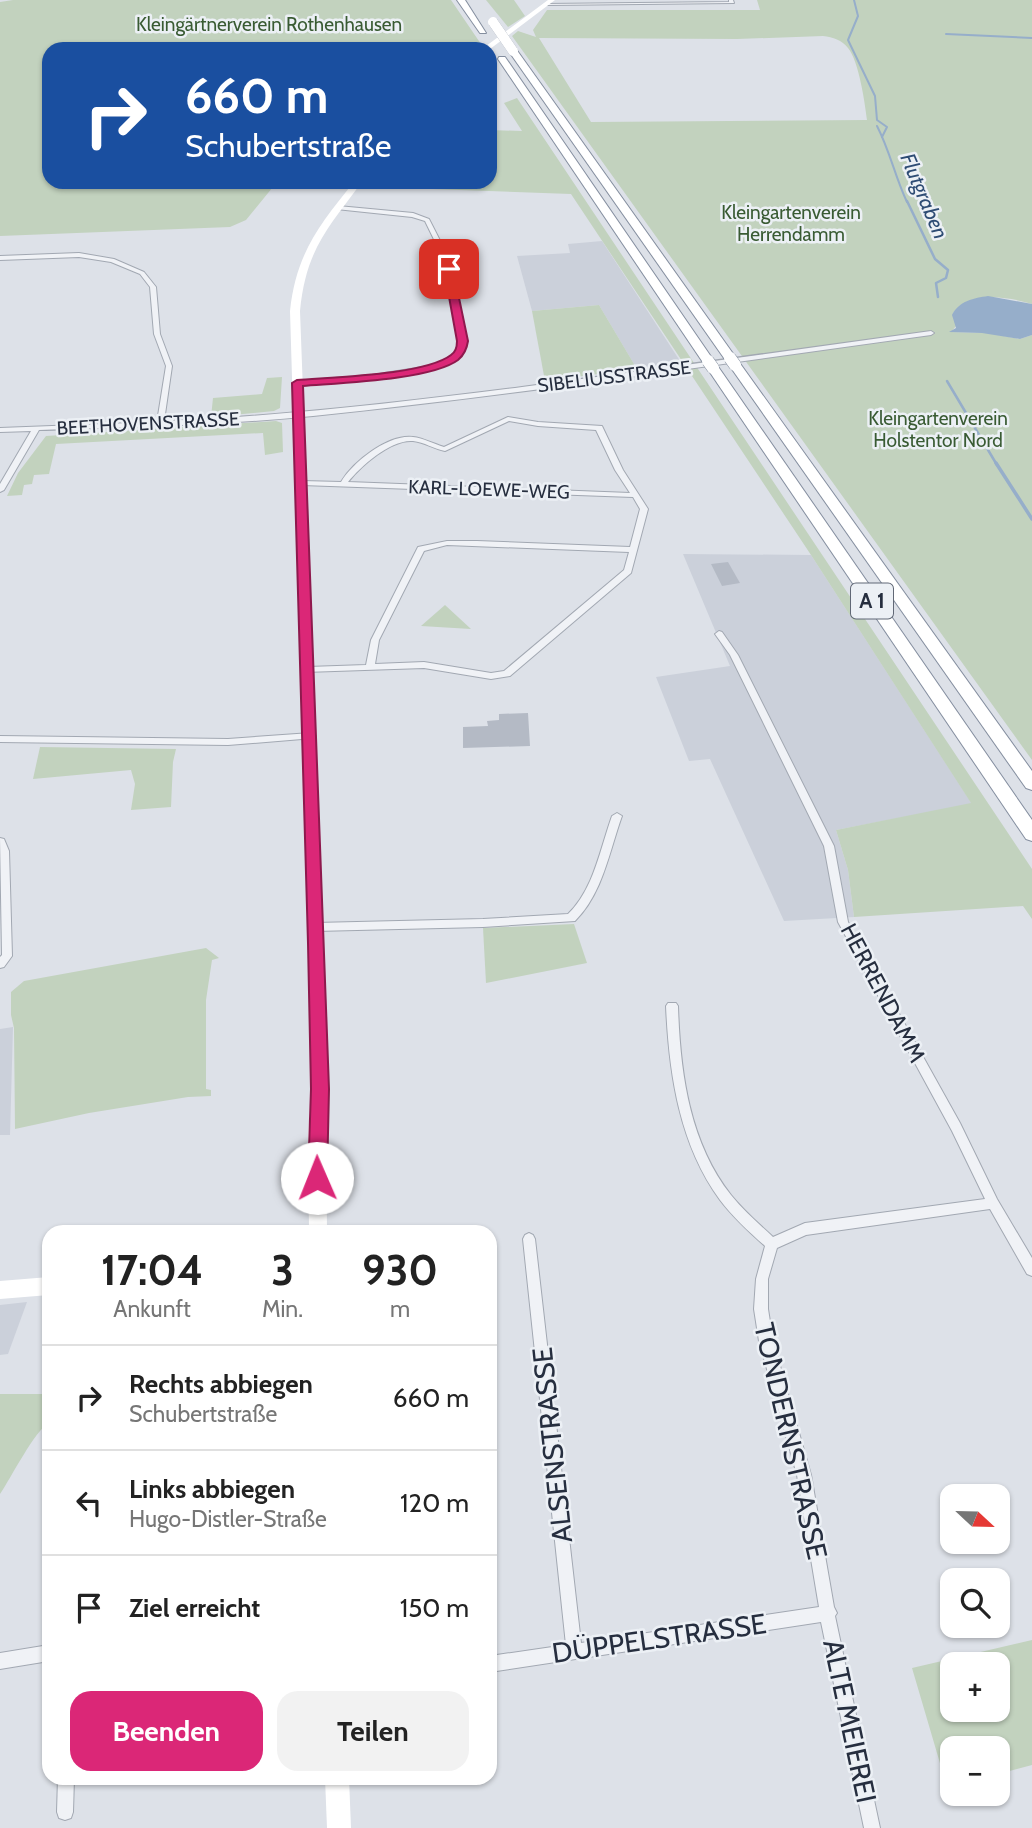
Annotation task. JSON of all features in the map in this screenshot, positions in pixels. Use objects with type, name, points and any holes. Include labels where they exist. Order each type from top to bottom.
[{"type":"highway","name":"A 1","points":[[461,0],[490,42]]},
{"type":"highway","name":"A 1","points":[[485,11],[1032,784]]},
{"type":"highway","name":"A 1","points":[[497,52],[1032,834]]},
{"type":"main road","points":[[496,42],[550,2]]},
{"type":"main road","points":[[318,1225],[317,1137],[320,1089],[311,736],[302,483],[296,414],[295,316],[296,288],[301,264],[314,240],[353,189]]},
{"type":"main road","points":[[0,1290],[42,1287]]},
{"type":"main road","points":[[337,1785],[339,1828]]},
{"type":"street","points":[[550,2],[732,3],[732,0]]},
{"type":"street","points":[[297,383],[419,370],[446,363],[462,348],[447,260],[431,225],[422,217],[413,215],[338,208]]},
{"type":"street","points":[[0,258],[79,255],[112,260],[142,272],[153,287],[157,334],[169,366],[160,424]]},
{"type":"street","name":"SIBELIUSSTRASSE","points":[[296,414],[770,357],[931,333]]},
{"type":"street","name":"BEETHOVENSTRASSE","points":[[0,430],[160,424],[296,414]]},
{"type":"street","name":"KARL-LOEWE-WEG","points":[[308,670],[424,665],[491,676],[507,674],[628,571],[644,509],[598,428],[508,419],[445,449],[409,439],[396,441],[366,461],[344,484]]},
{"type":"street","points":[[0,490],[36,429]]},
{"type":"street","name":"KARL-LOEWE-WEG","points":[[302,483],[634,495]]},
{"type":"street","points":[[370,666],[375,640],[421,549],[447,543],[477,543],[634,550]]},
{"type":"street","name":"HERRENDAMM","points":[[719,634],[734,655],[829,846],[843,922],[956,1127],[993,1203],[1032,1270]]},
{"type":"street","points":[[0,739],[216,742],[311,736]]},
{"type":"street","points":[[315,927],[571,918],[582,909],[589,895],[617,816]]},
{"type":"street","points":[[0,842],[4,851],[8,956],[0,964]]},
{"type":"street","points":[[672,1006],[673,1052],[680,1098],[702,1156],[721,1192],[772,1244],[805,1229],[993,1203]]},
{"type":"street","name":"ALSENSTRASSE","points":[[529,1240],[574,1650]]},
{"type":"street","name":"TONDERNSTRASSE","points":[[772,1244],[762,1279],[761,1309],[766,1341],[804,1475],[828,1614]]},
{"type":"street","name":"DÜPPELSTRASSE","points":[[497,1663],[828,1614]]},
{"type":"street","name":"ALTE MEIEREI","points":[[828,1614],[872,1828]]},
{"type":"street","points":[[0,1661],[42,1654]]},
{"type":"street","points":[[65,1812],[66,1785]]},
{"type":"shaded area","points":[[602,241],[682,364],[637,369],[599,305],[532,311],[517,256],[570,253],[568,244]]},
{"type":"shaded area","points":[[683,554],[811,555],[972,804],[836,830],[848,870],[854,917],[784,921],[710,759],[689,761],[656,677],[730,666]]},
{"type":"shaded area","points":[[13,1027],[10,1135],[0,1135],[0,1029]]},
{"type":"shaded area","points":[[27,1302],[8,1354],[0,1355],[0,1305]]},
{"type":"green space","name":"Kleingärtnerverein Rothenhausen","points":[[451,0],[480,42],[42,42],[42,189],[271,189],[246,220],[230,227],[0,236],[0,2]]},
{"type":"green space","points":[[486,0],[514,0],[525,16],[508,27]]},
{"type":"green space","points":[[757,0],[1032,0],[1032,304],[990,297],[969,301],[953,313],[956,326],[951,332],[988,333],[1020,339],[1032,335],[1032,760],[512,36],[518,31],[536,37],[533,30],[547,10],[760,10]],"holes":[[[823,36],[837,39],[852,54],[861,83],[867,120],[591,122],[539,38],[737,39]]]},
{"type":"green space","points":[[517,98],[1032,869],[1032,919],[1023,906],[854,917],[848,870],[836,830],[971,803],[811,555],[571,194],[431,189],[497,189],[497,130],[522,131],[504,103]]},
{"type":"green space","points":[[599,305],[637,369],[545,381],[532,311]]},
{"type":"green space","points":[[282,377],[280,408],[274,411],[211,417],[213,398],[262,394],[267,378]]},
{"type":"green space","points":[[276,421],[282,423],[283,452],[265,455],[263,433],[56,444],[49,474],[34,475],[32,484],[24,485],[22,495],[7,496],[18,473],[46,436]]},
{"type":"green space","points":[[445,605],[471,629],[421,626]]},
{"type":"green space","points":[[40,747],[176,749],[171,807],[131,810],[135,784],[131,770],[33,779]]},
{"type":"green space","points":[[574,924],[587,963],[486,983],[483,928]]},
{"type":"green space","points":[[206,948],[219,958],[212,960],[206,1000],[206,1089],[211,1090],[211,1096],[188,1097],[89,1113],[15,1129],[11,992],[24,981]]},
{"type":"green space","points":[[0,1394],[42,1394],[42,1428],[0,1494]]},
{"type":"green space","points":[[1032,1640],[1032,1765],[1010,1771],[1010,1736],[940,1736],[940,1763],[912,1668],[940,1661],[940,1722],[1010,1722],[1010,1652],[981,1652]]},
{"type":"water","points":[[988,296],[1032,304],[1032,335],[1020,339],[982,333],[949,332],[956,328],[952,315],[959,306],[972,299]]},
{"type":"building","points":[[728,562],[740,583],[722,586],[711,564]]},
{"type":"building","points":[[528,713],[530,746],[463,748],[463,727],[488,726],[487,721],[499,720],[499,714]]},
{"type":"waterway","name":"Flutgraben","points":[[854,0],[858,16],[848,40],[875,96],[877,120],[887,127],[882,137]]},
{"type":"waterway","points":[[946,34],[1032,38]]},
{"type":"waterway","name":"Flutgraben","points":[[877,126],[907,202]]},
{"type":"waterway","name":"Flutgraben","points":[[907,201],[935,259],[948,270],[946,278],[936,283],[938,297]]},
{"type":"waterway","name":"Flutgraben","points":[[947,381],[997,465]]},
{"type":"waterway","name":"Flutgraben","points":[[996,463],[1032,519]]},
{"type":"route","points":[[317,1178],[320,1089],[317,943],[300,440],[296,414],[297,383],[372,377],[430,368],[454,358],[462,348],[463,341],[449,269]]},
{"type":"park label","name":"Kleingartenverein Herrendamm","points":[[791,223]]},
{"type":"park label","name":"Kleingartenverein Holstentor Nord","points":[[938,429]]}]
